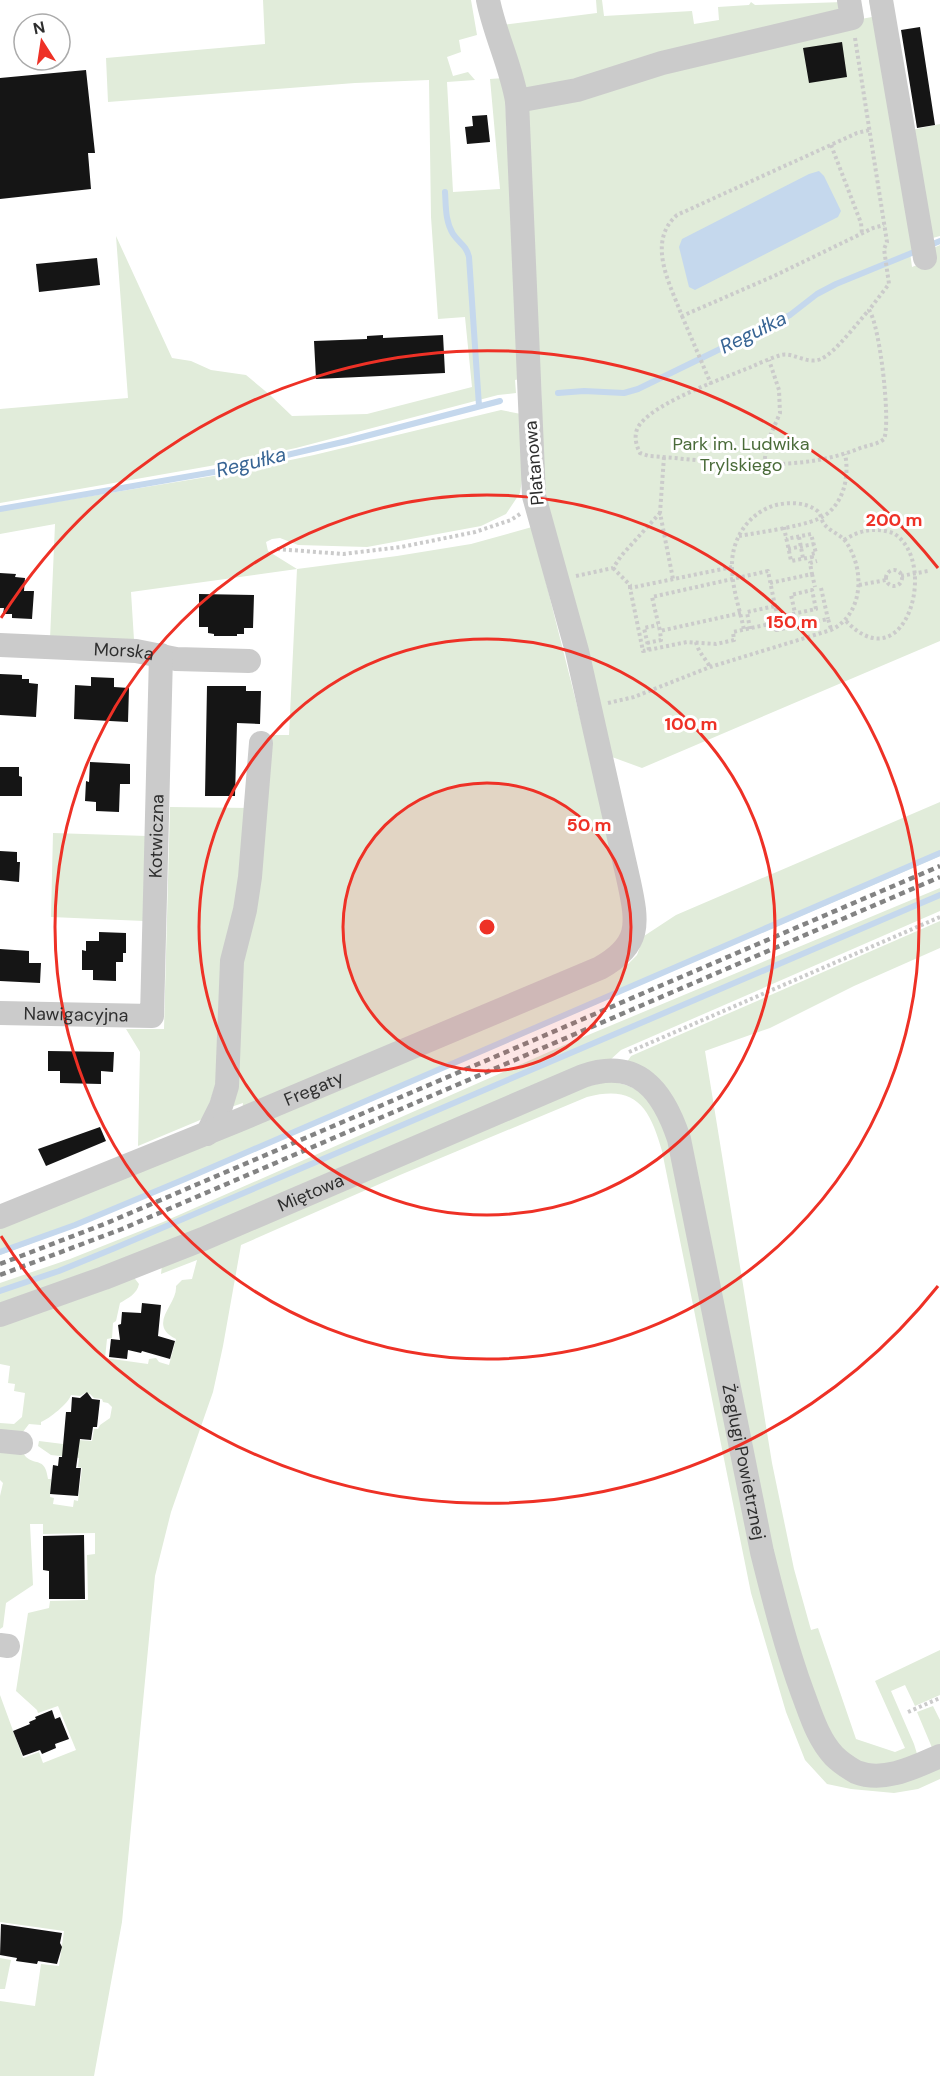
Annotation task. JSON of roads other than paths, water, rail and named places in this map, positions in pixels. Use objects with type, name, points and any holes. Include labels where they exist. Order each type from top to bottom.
[{"type":"street","name":"Platanowa","points":[[488,0],[517,101],[528,379],[536,505],[577,651],[634,910],[633,935],[623,952]]},
{"type":"street","points":[[881,0],[923,248]]},
{"type":"street","points":[[517,101],[577,90],[851,9]]},
{"type":"street","name":"Morska","points":[[0,645],[136,651],[176,659],[249,661]]},
{"type":"street","name":"Kotwiczna","points":[[152,1017],[160,655]]},
{"type":"street","points":[[207,1134],[221,1106],[227,1086],[232,961],[245,910],[250,878],[261,743]]},
{"type":"street","name":"Fregaty","points":[[0,1217],[207,1134],[600,968],[623,952]]},
{"type":"street","name":"Nawigacyjna","points":[[0,1013],[152,1017]]},
{"type":"street","name":"Miętowa","points":[[0,1315],[104,1278],[203,1239],[583,1076],[598,1071],[616,1071]]},
{"type":"street","name":"Żeglugi Powietrznej","points":[[616,1071],[638,1078],[657,1093],[666,1106],[679,1138],[762,1552],[778,1616],[813,1721],[834,1755],[856,1772],[886,1775],[913,1768],[940,1756]]},
{"type":"water","points":[[819,171],[824,176],[841,211],[838,217],[695,290],[689,287],[679,247],[682,239]]},
{"type":"waterway","points":[[445,192],[446,213],[450,229],[469,257],[479,406]]},
{"type":"waterway","name":"Regułka","points":[[928,246],[940,241]]},
{"type":"waterway","name":"Regułka","points":[[558,393],[584,391],[624,393],[638,389],[790,315],[817,294],[836,284],[919,250]]},
{"type":"waterway","name":"Regułka","points":[[0,509],[214,472],[347,441],[500,401]]},
{"type":"waterway","points":[[0,1252],[75,1225],[185,1179],[940,853]]},
{"type":"waterway","points":[[0,1291],[59,1271],[115,1248],[940,895]]},
{"type":"railway","points":[[0,1264],[107,1223],[940,866]]},
{"type":"railway","points":[[0,1275],[122,1229],[940,877]]},
{"type":"park label","name":"Park im. Ludwika Trylskiego","points":[[741,454]]}]
